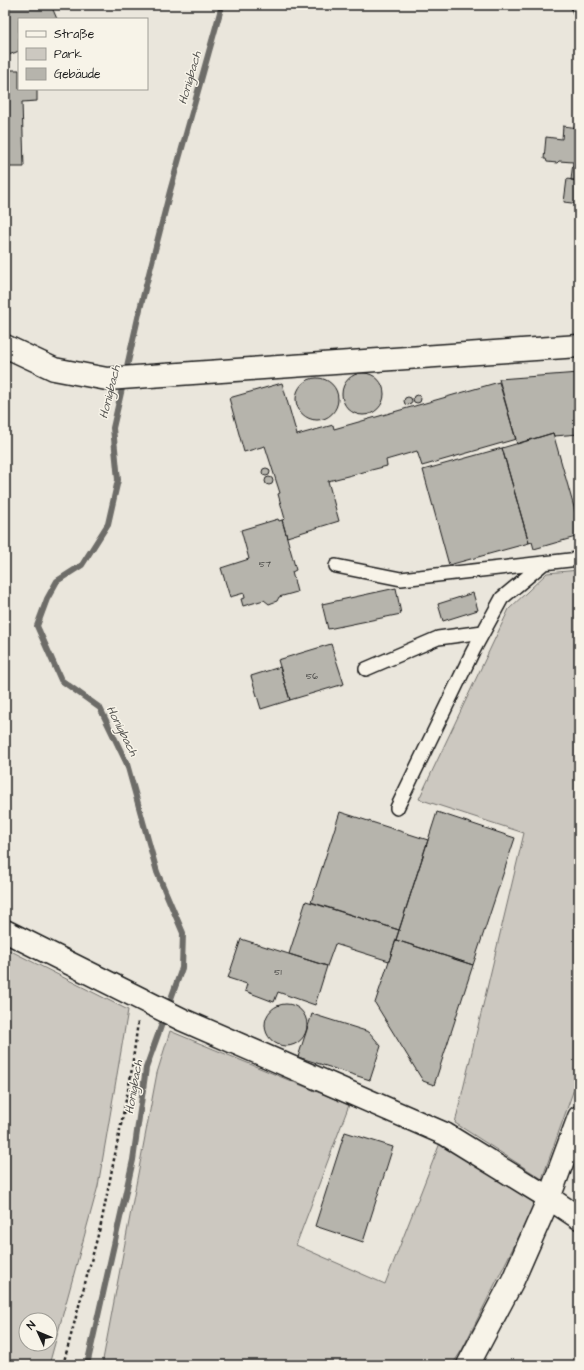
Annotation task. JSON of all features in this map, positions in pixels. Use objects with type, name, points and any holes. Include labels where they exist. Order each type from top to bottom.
[{"type":"street","points":[[5,346],[54,369],[107,379],[579,346]]},
{"type":"street","points":[[5,931],[182,1020],[445,1134],[579,1218]]},
{"type":"street","points":[[468,1365],[513,1280],[549,1198],[579,1117]]},
{"type":"lane","points":[[336,566],[401,579],[579,559]]},
{"type":"lane","points":[[397,808],[483,632],[502,598],[544,563]]},
{"type":"lane","points":[[366,669],[438,638],[483,632]]},
{"type":"path","points":[[63,1365],[101,1224],[131,1074],[148,1003]]},
{"type":"green space","points":[[579,570],[579,1075],[542,1179],[455,1123],[524,833],[419,799],[509,609],[547,573]]},
{"type":"green space","points":[[5,948],[128,1010],[98,1186],[58,1332],[58,1312],[18,1312],[18,1352],[53,1352],[49,1365],[5,1365]]},
{"type":"green space","points":[[170,1031],[349,1105],[296,1245],[385,1284],[440,1143],[536,1202],[462,1350],[452,1365],[102,1365],[157,1073]]},
{"type":"building","points":[[5,5],[51,5],[57,18],[18,18],[18,51],[6,56]]},
{"type":"building","points":[[570,5],[579,5],[579,32]]},
{"type":"building","points":[[5,70],[18,70],[18,90],[37,90],[37,101],[22,102],[24,167],[5,167]]},
{"type":"building","points":[[563,126],[579,128],[579,181],[571,180],[573,162],[547,162],[546,159],[544,159],[546,137],[562,139]]},
{"type":"building","points":[[567,179],[579,181],[579,204],[564,202]]},
{"type":"building","points":[[363,373],[378,379],[384,394],[378,409],[363,415],[348,409],[342,394],[348,379]]},
{"type":"building","points":[[579,373],[579,434],[554,436],[553,433],[517,444],[499,379]]},
{"type":"building","points":[[317,378],[332,384],[338,399],[332,414],[317,420],[302,414],[296,399],[302,384]]},
{"type":"building","points":[[499,382],[516,439],[422,466],[417,451],[386,460],[387,466],[328,481],[339,521],[287,537],[282,520],[285,519],[278,494],[280,493],[265,446],[244,452],[229,398],[282,383],[297,435],[333,425],[334,429]]},
{"type":"building","points":[[415,395],[419,395],[421,399],[419,403],[415,403],[413,401],[413,397]]},
{"type":"building","points":[[406,397],[410,397],[412,401],[410,405],[406,405],[404,403],[404,399]]},
{"type":"building","points":[[553,433],[579,525],[579,536],[534,549],[532,542],[529,543],[502,448]]},
{"type":"building","points":[[502,448],[529,543],[449,565],[423,470]]},
{"type":"building","points":[[266,468],[269,469],[269,475],[266,476],[263,475],[262,472],[263,469]]},
{"type":"building","points":[[269,477],[272,478],[272,484],[269,485],[266,484],[265,481],[266,478]]},
{"type":"building","points":[[278,519],[279,521],[282,520],[296,570],[292,572],[297,592],[279,597],[277,601],[269,604],[264,600],[243,606],[241,599],[245,598],[244,593],[230,597],[221,568],[249,559],[241,530]]},
{"type":"building","points":[[396,588],[401,614],[328,629],[322,604]]},
{"type":"building","points":[[473,593],[478,610],[443,621],[438,604]]},
{"type":"building","points":[[331,644],[344,684],[290,700],[278,660]]},
{"type":"building","points":[[280,667],[290,700],[261,709],[251,676]]},
{"type":"building","points":[[340,812],[428,840],[399,930],[311,902]]},
{"type":"building","points":[[437,812],[515,838],[473,965],[396,940]]},
{"type":"building","points":[[306,901],[399,930],[389,961],[335,944],[327,966],[289,954]]},
{"type":"building","points":[[241,939],[327,966],[315,1005],[278,992],[274,1002],[245,991],[247,984],[228,978]]},
{"type":"building","points":[[396,940],[473,965],[434,1085],[423,1081],[375,1003]]},
{"type":"building","points":[[286,1004],[301,1010],[307,1025],[301,1040],[286,1046],[271,1040],[265,1025],[271,1010]]},
{"type":"building","points":[[312,1014],[369,1032],[381,1046],[370,1080],[298,1057]]},
{"type":"building","points":[[345,1132],[393,1147],[363,1242],[315,1226]]},
{"type":"waterway","name":"Honigbach","points":[[87,1365],[133,1160],[146,1068],[182,968],[183,933],[157,872],[127,764],[100,708],[61,680],[37,626],[47,599],[57,581],[82,565],[108,524],[118,480],[113,428],[140,309],[170,191],[222,5]]}]
